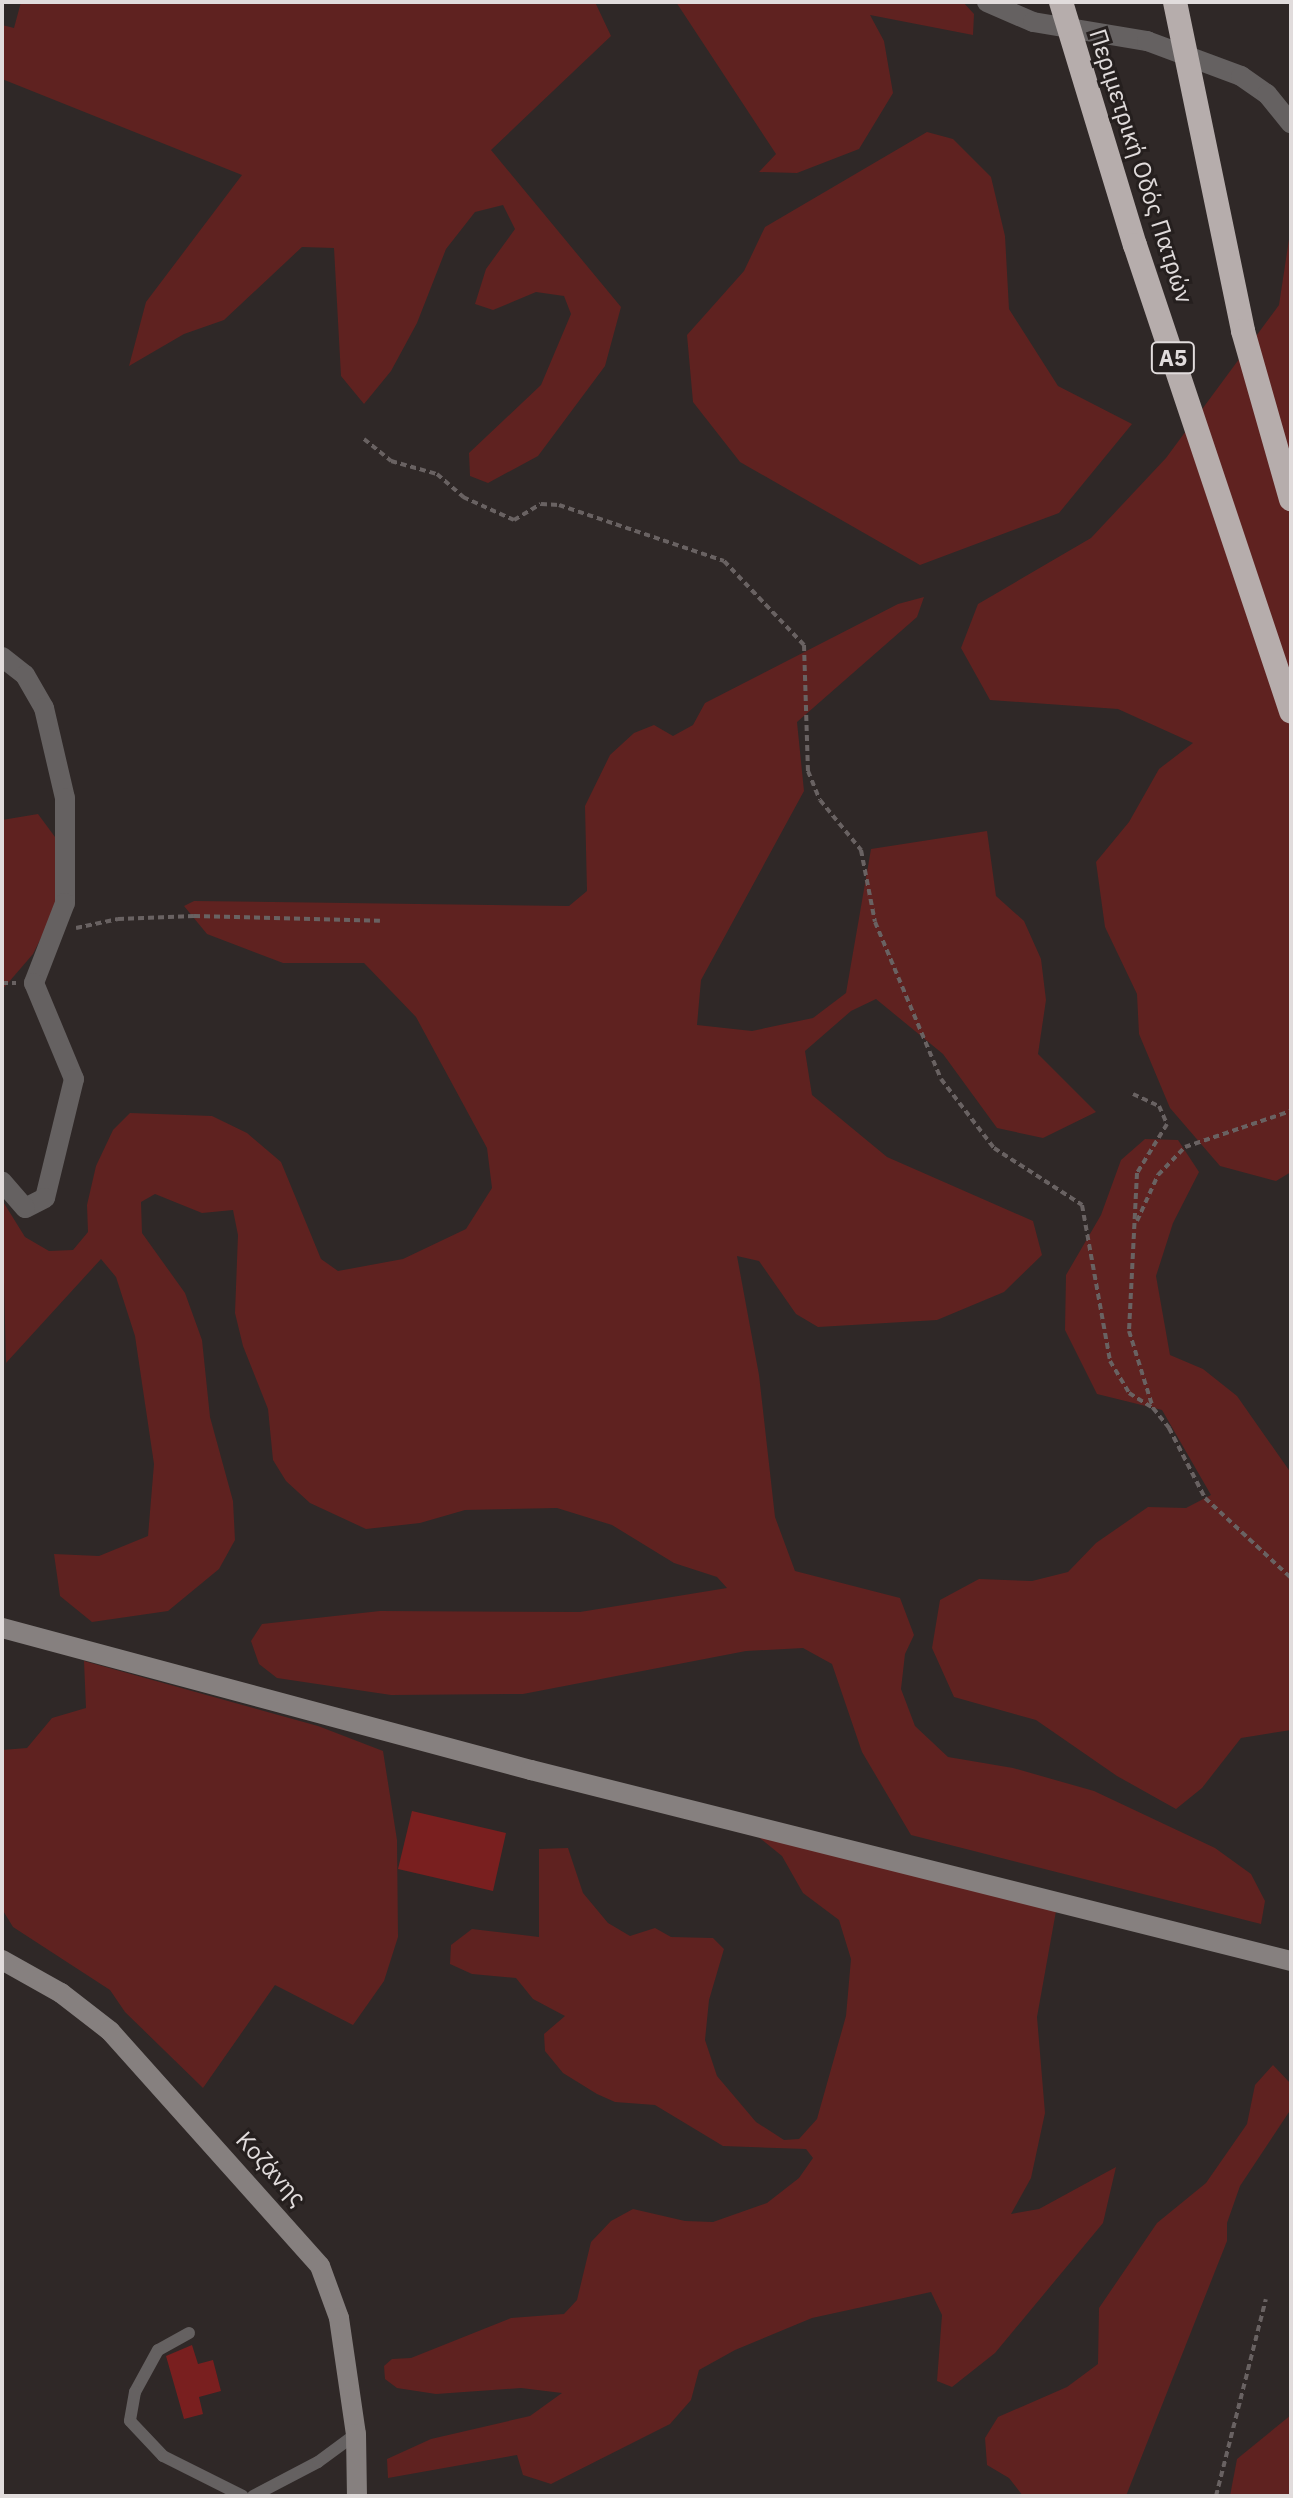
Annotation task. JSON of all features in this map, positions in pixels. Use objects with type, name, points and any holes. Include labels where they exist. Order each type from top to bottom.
[{"type":"highway","name":"Περιμετρική Οδός Πατρών","points":[[1061,2],[1135,245],[1291,712]]},
{"type":"highway","name":"Περιμετρική Οδός Πατρών","points":[[1175,2],[1240,318],[1291,499]]},
{"type":"street","points":[[987,2],[1033,22],[1147,41],[1241,76],[1267,94],[1291,124]]},
{"type":"street","points":[[2,657],[25,675],[44,708],[65,798],[65,903],[34,983],[74,1079],[45,1198],[25,1208],[2,1182]]},
{"type":"street","points":[[2,1628],[531,1770],[1291,1961]]},
{"type":"street","name":"Κοζάνης","points":[[2,1960],[61,1993],[110,2031],[320,2266],[339,2318],[356,2434],[357,2496]]},
{"type":"lane","points":[[189,2333],[158,2350],[135,2392],[130,2421],[163,2456],[243,2496]]},
{"type":"lane","points":[[253,2496],[318,2462],[356,2434]]},
{"type":"path","points":[[364,439],[391,461],[437,474],[463,497],[514,520],[541,504],[559,505],[724,561],[804,645],[808,771],[820,800],[861,850],[875,922],[941,1079],[994,1148],[1082,1205],[1110,1361],[1129,1393],[1153,1408]]},
{"type":"path","points":[[54,931],[118,919],[380,921]]},
{"type":"path","points":[[1133,1094],[1159,1106],[1167,1124],[1137,1173],[1129,1331],[1153,1408],[1205,1498],[1291,1578]]},
{"type":"path","points":[[1136,1225],[1158,1175],[1185,1147],[1291,1111]]},
{"type":"path","points":[[1216,2496],[1266,2299]]},
{"type":"shaded area","points":[[21,2],[595,2],[611,36],[491,150],[621,307],[605,366],[538,456],[488,483],[470,476],[469,453],[541,385],[571,314],[564,296],[536,292],[493,310],[475,304],[486,269],[515,229],[503,205],[475,212],[446,249],[417,323],[391,371],[364,404],[341,376],[334,248],[302,247],[224,320],[184,334],[129,366],[146,302],[242,175],[2,79],[2,25],[14,28]]},
{"type":"shaded area","points":[[676,2],[963,2],[974,14],[973,35],[870,15],[884,41],[893,93],[859,149],[797,173],[759,172],[776,154]]},
{"type":"shaded area","points":[[927,132],[953,139],[991,177],[1005,236],[1009,309],[1058,386],[1132,424],[1059,513],[920,565],[740,462],[693,402],[687,335],[744,271],[765,227]]},
{"type":"shaded area","points":[[1291,226],[1291,1172],[1276,1181],[1220,1166],[1170,1108],[1139,1034],[1137,994],[1105,927],[1096,862],[1129,822],[1159,769],[1193,743],[1118,709],[990,700],[961,648],[978,604],[1091,538],[1166,458],[1279,305]]},
{"type":"shaded area","points":[[924,597],[917,617],[797,722],[804,791],[701,980],[697,1025],[752,1031],[813,1018],[846,993],[871,849],[987,831],[996,896],[1024,921],[1041,959],[1046,1000],[1038,1054],[1096,1112],[1043,1138],[997,1128],[943,1054],[876,999],[851,1011],[805,1051],[812,1095],[887,1157],[1033,1221],[1042,1255],[1004,1292],[937,1320],[818,1327],[796,1314],[759,1261],[737,1256],[759,1375],[775,1517],[795,1571],[900,1598],[914,1635],[905,1654],[901,1689],[915,1726],[948,1757],[1013,1768],[1094,1791],[1215,1848],[1251,1874],[1265,1901],[1261,1924],[911,1835],[862,1752],[832,1664],[803,1648],[746,1651],[523,1694],[391,1695],[277,1678],[259,1664],[251,1641],[262,1624],[380,1611],[580,1612],[727,1588],[717,1577],[674,1563],[612,1525],[557,1508],[465,1510],[420,1523],[366,1529],[310,1503],[286,1481],[273,1460],[268,1409],[243,1346],[235,1313],[238,1235],[233,1210],[202,1213],[155,1194],[141,1202],[142,1233],[185,1293],[202,1340],[210,1417],[233,1501],[235,1540],[219,1569],[168,1611],[92,1622],[60,1596],[54,1554],[99,1556],[148,1536],[154,1464],[135,1336],[116,1277],[101,1259],[6,1363],[2,1200],[25,1237],[49,1251],[73,1250],[88,1232],[87,1205],[96,1166],[113,1130],[130,1113],[212,1116],[247,1133],[281,1162],[321,1259],[338,1271],[403,1259],[466,1229],[492,1188],[487,1148],[416,1017],[364,963],[283,963],[207,934],[184,906],[194,901],[569,906],[587,891],[585,806],[610,755],[634,733],[654,725],[673,736],[693,725],[705,703],[898,604]]},
{"type":"shaded area","points":[[38,814],[55,837],[60,900],[33,954],[2,990],[2,820]]},
{"type":"shaded area","points":[[1145,1139],[1178,1140],[1199,1172],[1173,1223],[1156,1276],[1170,1355],[1203,1369],[1237,1396],[1291,1473],[1291,1730],[1241,1738],[1202,1788],[1176,1809],[1117,1776],[1036,1720],[954,1697],[932,1648],[940,1600],[979,1579],[1032,1581],[1068,1572],[1096,1543],[1148,1507],[1186,1508],[1211,1495],[1162,1410],[1097,1394],[1065,1330],[1066,1275],[1101,1215],[1121,1160]]},
{"type":"shaded area","points":[[84,1661],[318,1726],[383,1751],[397,1840],[398,1937],[384,1981],[353,2025],[275,1985],[203,2088],[125,2012],[110,1990],[13,1927],[2,1909],[2,1750],[27,1748],[52,1718],[86,1708]]},
{"type":"shaded area","points":[[750,1830],[1056,1911],[1037,2017],[1045,2113],[1031,2178],[1011,2214],[1039,2209],[1116,2167],[1103,2223],[995,2353],[952,2387],[937,2381],[942,2315],[931,2292],[812,2318],[735,2350],[699,2370],[691,2400],[670,2424],[551,2484],[523,2475],[517,2455],[388,2478],[387,2459],[431,2439],[530,2416],[562,2393],[521,2388],[436,2394],[397,2388],[385,2379],[384,2366],[392,2359],[411,2358],[511,2318],[564,2314],[577,2300],[591,2242],[611,2221],[633,2209],[685,2221],[713,2222],[767,2203],[799,2178],[813,2158],[806,2149],[723,2146],[655,2105],[615,2102],[597,2094],[563,2073],[545,2051],[544,2034],[565,2016],[533,1999],[516,1978],[472,1974],[450,1964],[451,1945],[472,1929],[539,1937],[539,1849],[568,1848],[583,1893],[608,1923],[630,1936],[655,1928],[671,1937],[713,1938],[724,1949],[709,2000],[705,2040],[717,2076],[756,2122],[784,2140],[799,2139],[817,2119],[846,2016],[851,1959],[839,1920],[803,1893],[782,1856]]},
{"type":"shaded area","points":[[1273,2065],[1291,2084],[1291,2109],[1240,2186],[1227,2223],[1227,2241],[1126,2496],[1023,2496],[1009,2478],[987,2465],[985,2438],[998,2417],[1067,2387],[1098,2364],[1099,2308],[1157,2223],[1206,2183],[1247,2124],[1255,2085]]},
{"type":"shaded area","points":[[1291,2415],[1291,2496],[1230,2496],[1237,2459]]},
{"type":"building","points":[[412,1811],[506,1833],[493,1891],[398,1869]]},
{"type":"building","points":[[192,2345],[198,2364],[213,2360],[221,2391],[199,2397],[203,2414],[184,2419],[166,2356]]}]
